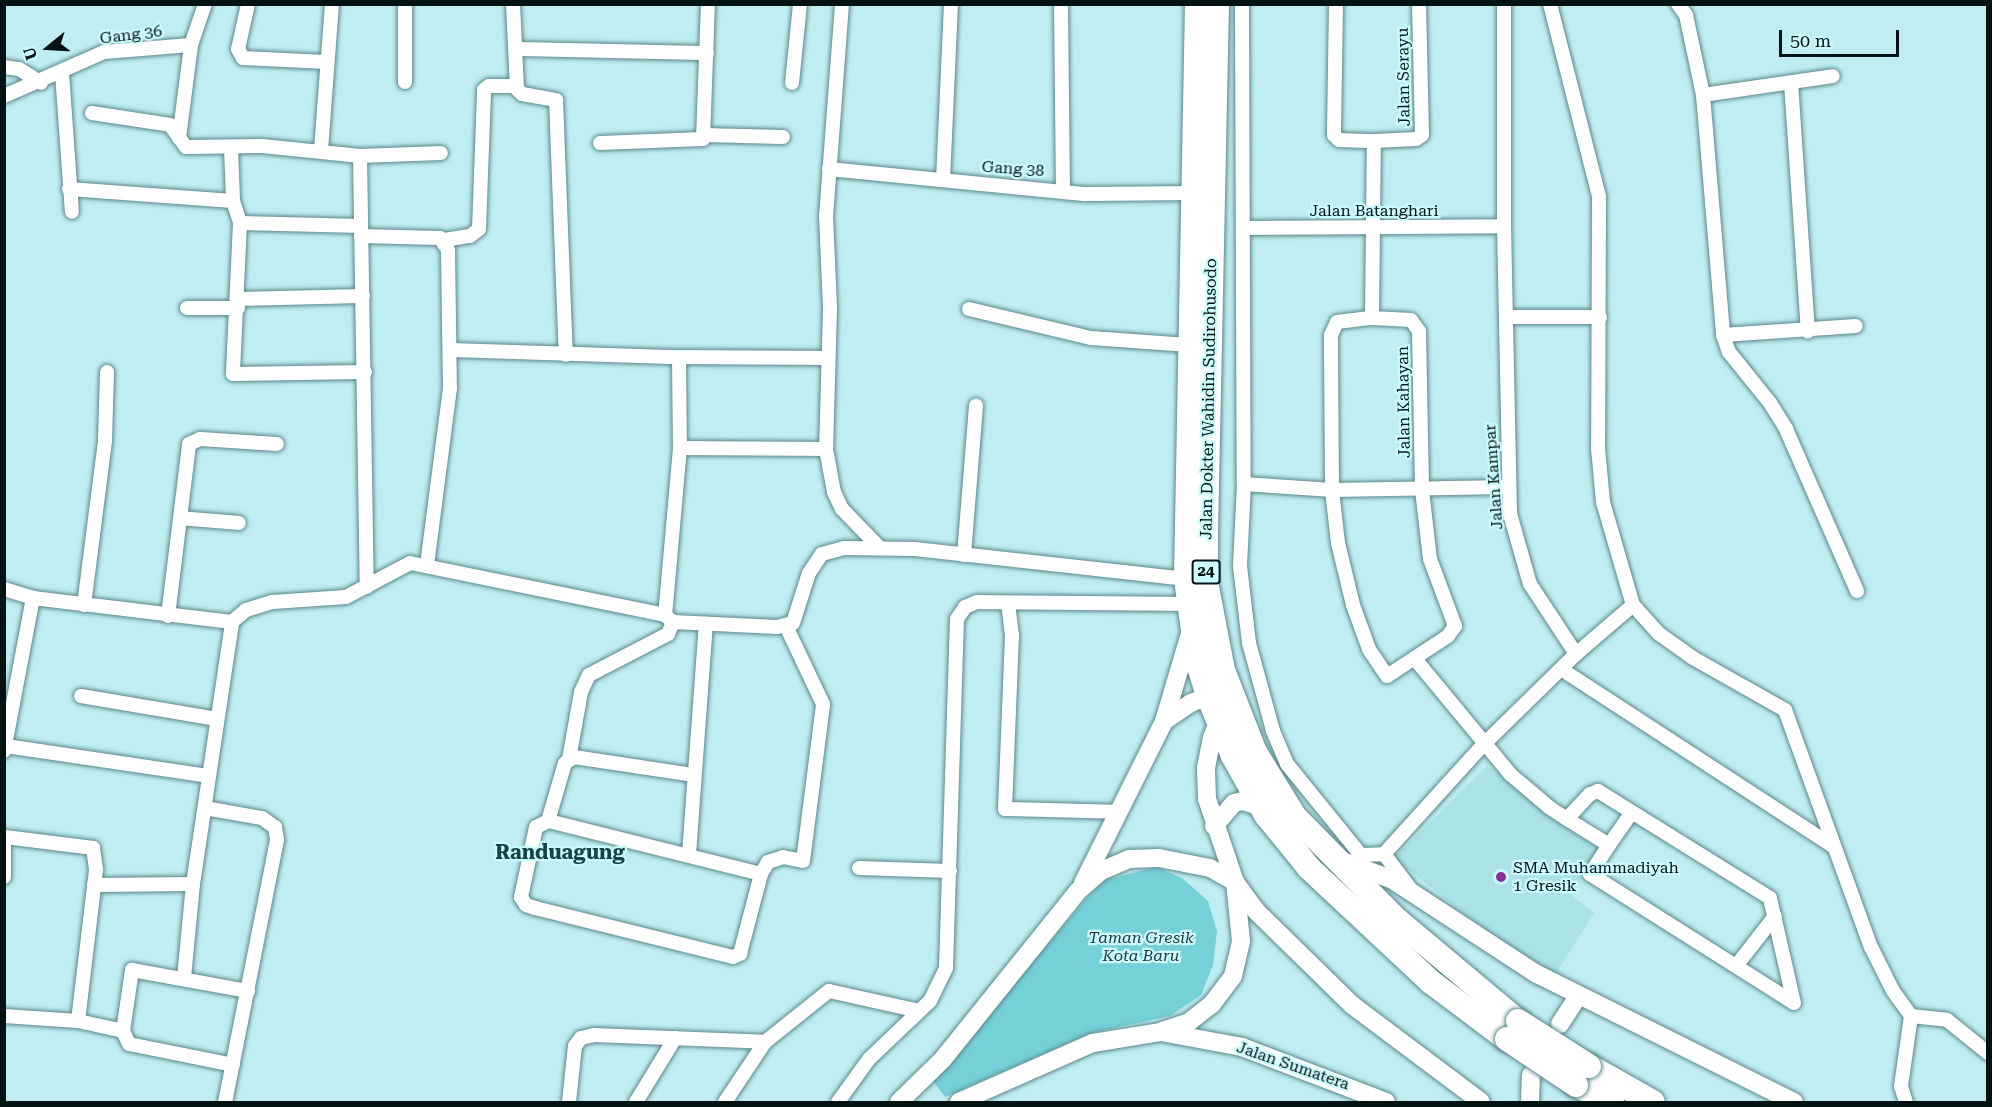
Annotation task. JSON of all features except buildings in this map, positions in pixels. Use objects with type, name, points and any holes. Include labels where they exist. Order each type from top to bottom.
[{"type":"highway","name":"Jalan Dokter Wahidin Sudirohusodo","points":[[1197,4],[1205,123],[1206,582],[1218,692]]},
{"type":"highway","name":"Jalan Dokter Wahidin Sudirohusodo","points":[[1216,4],[1205,123],[1195,193],[1186,579],[1189,615],[1261,807],[1309,868],[1431,982],[1512,1030],[1582,1076],[1612,1102]]},
{"type":"highway","name":"Jalan Dokter Wahidin Sudirohusodo","points":[[1227,719],[1273,785],[1332,858],[1512,1030]]},
{"type":"highway","name":"Jalan Dokter Wahidin Sudirohusodo","points":[[1582,1076],[1653,1102]]},
{"type":"main road","points":[[1078,891],[1164,721],[1184,661],[1189,615]]},
{"type":"main road","points":[[1164,721],[1218,692]]},
{"type":"main road","points":[[1227,719],[1206,768],[1207,799],[1214,826],[1235,882],[1256,911],[1352,1005],[1481,1102]]},
{"type":"main road","points":[[1214,826],[1224,811],[1234,803],[1243,801],[1261,807]]},
{"type":"main road","points":[[1332,858],[1391,879],[1475,935],[1578,996],[1794,1102]]},
{"type":"main road","points":[[899,1102],[943,1059],[1078,891],[1101,871],[1129,859],[1191,862],[1235,882]]},
{"type":"main road","points":[[1161,1032],[1197,1016],[1212,1004],[1233,976],[1240,941],[1235,882]]},
{"type":"main road","points":[[1560,1024],[1578,996]]},
{"type":"main road","name":"Jalan Sumatera","points":[[959,1102],[1093,1043],[1161,1032],[1242,1047],[1386,1102]]},
{"type":"main road","points":[[1530,1102],[1531,1075]]},
{"type":"street","points":[[179,138],[191,45],[205,4]]},
{"type":"street","points":[[248,4],[238,49],[243,58],[326,62]]},
{"type":"street","points":[[321,150],[332,4]]},
{"type":"street","points":[[405,4],[405,82]]},
{"type":"street","points":[[513,4],[516,86],[522,94],[556,100],[566,356]]},
{"type":"street","points":[[600,143],[703,139],[708,4]]},
{"type":"street","points":[[792,83],[800,4]]},
{"type":"street","points":[[842,4],[829,169],[826,449],[834,492],[842,509],[878,546]]},
{"type":"street","points":[[943,180],[951,4]]},
{"type":"street","points":[[1061,4],[1063,190]]},
{"type":"street","points":[[1242,4],[1245,228],[1244,484],[1240,534],[1243,613],[1273,731],[1302,786],[1361,855],[1384,854],[1484,745],[1576,654],[1633,605]]},
{"type":"street","name":"Jalan Serayu","points":[[1336,4],[1334,135],[1339,140],[1374,141],[1416,139],[1422,135],[1419,4]]},
{"type":"street","name":"Jalan Kampar","points":[[1504,4],[1504,226],[1508,487],[1520,560],[1544,611],[1576,654]]},
{"type":"street","points":[[1550,4],[1596,172],[1600,317],[1598,448],[1603,502],[1633,605],[1658,633],[1693,658],[1785,710],[1871,947],[1893,991],[1911,1016],[1901,1086],[1906,1102]]},
{"type":"street","points":[[1685,8],[1703,94],[1723,335],[1729,352],[1770,403],[1785,429],[1857,591]]},
{"type":"street","name":"Gang 36","points":[[4,96],[62,74],[104,51],[191,45]]},
{"type":"street","points":[[516,49],[707,53]]},
{"type":"street","points":[[4,67],[19,69],[41,83]]},
{"type":"street","points":[[62,74],[72,212]]},
{"type":"street","points":[[1703,94],[1833,76]]},
{"type":"street","points":[[1791,83],[1809,331]]},
{"type":"street","points":[[240,223],[361,231],[444,240],[470,236],[479,229],[484,90],[489,86],[516,86]]},
{"type":"street","points":[[92,113],[171,125],[186,147],[262,146],[321,150],[360,156],[441,153]]},
{"type":"street","points":[[703,135],[783,137]]},
{"type":"street","points":[[1372,318],[1376,228],[1374,141]]},
{"type":"street","points":[[231,148],[233,201],[240,223],[233,374],[365,372]]},
{"type":"street","points":[[360,156],[367,586]]},
{"type":"street","name":"Gang 38","points":[[829,169],[1086,194],[1195,193]]},
{"type":"street","points":[[69,189],[233,201]]},
{"type":"street","name":"Jalan Batanghari","points":[[1245,228],[1504,226]]},
{"type":"street","points":[[427,565],[448,411],[449,261],[444,240]]},
{"type":"street","points":[[187,308],[363,296]]},
{"type":"street","points":[[969,309],[1091,338],[1190,345]]},
{"type":"street","points":[[1506,316],[1600,317]]},
{"type":"street","name":"Jalan Kahayan","points":[[1372,318],[1411,320],[1419,331],[1422,490],[1430,559],[1455,626],[1415,660],[1387,676],[1369,649],[1353,605],[1338,543],[1332,490],[1331,335],[1337,322],[1372,318]]},
{"type":"street","points":[[1723,335],[1809,331],[1856,326]]},
{"type":"street","points":[[450,351],[566,356],[827,358]]},
{"type":"street","points":[[548,821],[568,759],[581,692],[590,675],[668,634],[680,448],[679,357]]},
{"type":"street","points":[[84,605],[105,440],[107,372]]},
{"type":"street","points":[[964,555],[976,405]]},
{"type":"street","points":[[168,616],[188,447],[192,442],[224,439],[277,444]]},
{"type":"street","points":[[680,448],[826,449]]},
{"type":"street","points":[[1244,484],[1332,490],[1508,487]]},
{"type":"street","points":[[180,518],[239,523]]},
{"type":"street","points":[[184,978],[193,884],[232,622],[246,610],[273,602],[346,597],[410,563],[669,619],[706,624],[786,626],[793,623],[809,573],[822,554],[878,546],[1186,579]]},
{"type":"street","points":[[4,589],[33,598],[232,622]]},
{"type":"street","points":[[33,598],[5,748],[208,776]]},
{"type":"street","points":[[838,1102],[869,1059],[930,1001],[946,968],[957,619],[965,607],[977,602],[1008,603],[1189,615]]},
{"type":"street","points":[[1008,603],[1012,635],[1005,809],[1117,812]]},
{"type":"street","points":[[689,854],[706,624]]},
{"type":"street","points":[[761,874],[689,854],[548,821],[536,827],[520,897],[526,905],[733,957],[740,954],[761,874],[774,858],[803,861],[823,704],[786,626]]},
{"type":"street","points":[[1415,660],[1510,774],[1567,819],[1609,845]]},
{"type":"street","points":[[1561,669],[1833,846]]},
{"type":"street","points":[[81,696],[217,719]]},
{"type":"street","points":[[568,759],[693,776]]},
{"type":"street","points":[[1567,819],[1596,791],[1768,896],[1775,916],[1794,1003],[1590,874],[1631,813]]},
{"type":"street","points":[[205,808],[262,818],[275,827],[277,840],[225,1102]]},
{"type":"street","points":[[4,877],[5,837],[93,848],[94,885],[78,1021]]},
{"type":"street","points":[[1384,854],[1412,891]]},
{"type":"street","points":[[859,868],[950,871]]},
{"type":"street","points":[[94,885],[193,884]]},
{"type":"street","points":[[1736,966],[1775,916]]},
{"type":"street","points":[[233,1065],[129,1044],[123,1031],[132,970],[248,991]]},
{"type":"street","points":[[724,1102],[765,1041],[829,991],[919,1011]]},
{"type":"street","points":[[4,1016],[78,1021],[123,1031]]},
{"type":"street","points":[[1911,1016],[1947,1020],[1988,1053]]},
{"type":"street","points":[[569,1102],[575,1046],[581,1038],[594,1035],[765,1041]]},
{"type":"street","points":[[636,1102],[675,1038]]},
{"type":"shaded area","name":"SMA Muhammadiyah 1 Gresik","points":[[1487,766],[1599,847],[1572,896],[1594,913],[1554,977],[1505,947],[1394,858]]},
{"type":"green space","name":"Taman Gresik Kota Baru","points":[[1156,867],[1182,878],[1208,901],[1217,931],[1213,965],[1201,995],[1170,1016],[1091,1033],[945,1097],[933,1081],[1087,898],[1105,880]]},
{"type":"place","name":"SMA Muhammadiyah 1 Gresik","points":[[1501,877]]},
{"type":"district","name":"Randuagung","points":[[560,852]]}]
